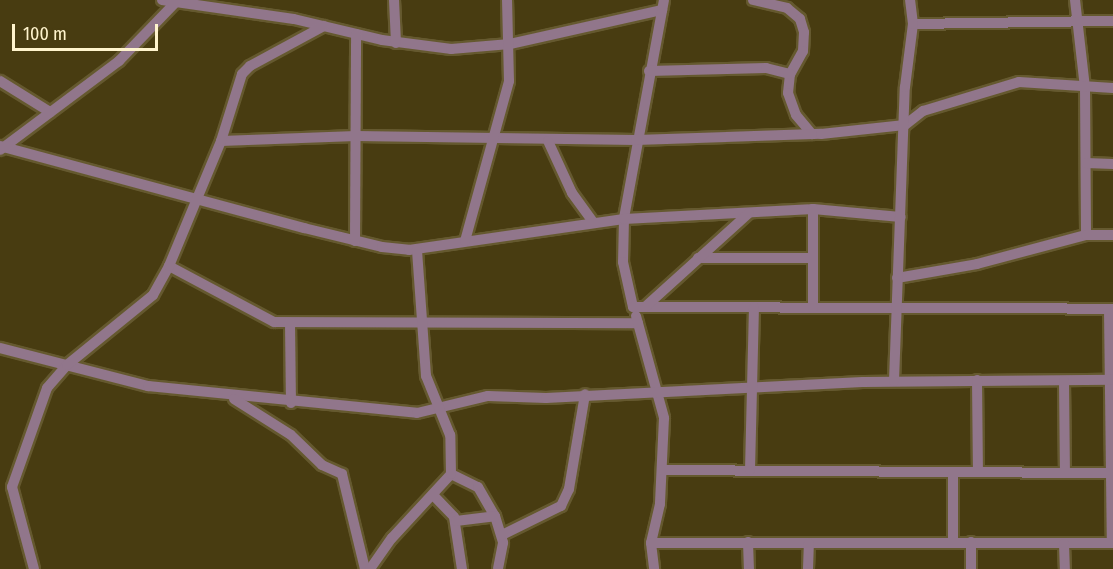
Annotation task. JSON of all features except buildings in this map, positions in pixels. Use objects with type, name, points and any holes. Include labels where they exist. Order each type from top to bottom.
[{"type":"street","points":[[162,0],[324,26],[396,43],[451,49],[510,44],[663,5],[636,140],[624,219],[623,262],[664,418],[662,470],[651,543],[654,569]]},
{"type":"street","points":[[394,0],[396,43]]},
{"type":"street","points":[[465,241],[509,81],[510,44],[507,0]]},
{"type":"street","points":[[753,0],[787,8],[800,19],[804,32],[803,51],[790,74],[791,106],[812,134]]},
{"type":"street","points":[[894,381],[894,307],[913,24],[910,0]]},
{"type":"street","points":[[1075,0],[1085,88],[1086,235]]},
{"type":"street","points":[[1,148],[119,61],[177,1]]},
{"type":"street","points":[[913,24],[1113,21]]},
{"type":"street","points":[[34,569],[12,487],[47,387],[67,365],[142,306],[169,266],[221,141],[242,74],[250,66],[324,26]]},
{"type":"street","points":[[355,241],[356,34]]},
{"type":"street","points":[[649,71],[766,68],[790,74]]},
{"type":"street","points":[[0,81],[50,112]]},
{"type":"street","points":[[221,141],[356,136],[548,141],[636,140],[812,134],[905,125],[923,111],[1007,84],[1033,81],[1085,88],[1113,88]]},
{"type":"street","points":[[548,141],[572,193],[594,223]]},
{"type":"street","points":[[1,148],[355,241],[417,249],[624,219],[813,209],[901,217]]},
{"type":"street","points":[[1086,163],[1113,164]]},
{"type":"street","points":[[813,209],[813,308]]},
{"type":"street","points":[[645,307],[749,213]]},
{"type":"street","points":[[897,278],[977,264],[1086,235],[1113,235]]},
{"type":"street","points":[[370,569],[392,538],[434,496],[451,474],[450,435],[426,376],[417,249]]},
{"type":"street","points":[[698,258],[813,258]]},
{"type":"street","points":[[169,266],[265,320],[290,323],[638,323]]},
{"type":"street","points":[[633,307],[1111,309],[1113,543],[651,543]]},
{"type":"street","points":[[750,470],[754,307]]},
{"type":"street","points":[[290,323],[291,403]]},
{"type":"street","points":[[0,348],[148,386],[231,397],[407,413],[440,409],[477,396],[585,394],[752,385],[894,381],[1112,380]]},
{"type":"street","points":[[977,380],[978,472]]},
{"type":"street","points":[[1064,381],[1065,473]]},
{"type":"street","points":[[502,535],[561,506],[569,489],[585,394]]},
{"type":"street","points":[[231,397],[291,435],[316,460],[342,474],[365,569]]},
{"type":"street","points":[[662,470],[1112,473]]},
{"type":"street","points":[[953,472],[953,542]]},
{"type":"street","points":[[451,474],[478,487],[495,516],[502,535],[504,552],[498,569]]},
{"type":"street","points":[[434,496],[456,521],[462,569]]},
{"type":"street","points":[[456,521],[495,516]]},
{"type":"street","points":[[748,542],[749,569]]},
{"type":"street","points":[[971,542],[971,569]]},
{"type":"street","points":[[808,569],[809,543]]},
{"type":"street","points":[[1064,544],[1065,569]]}]
